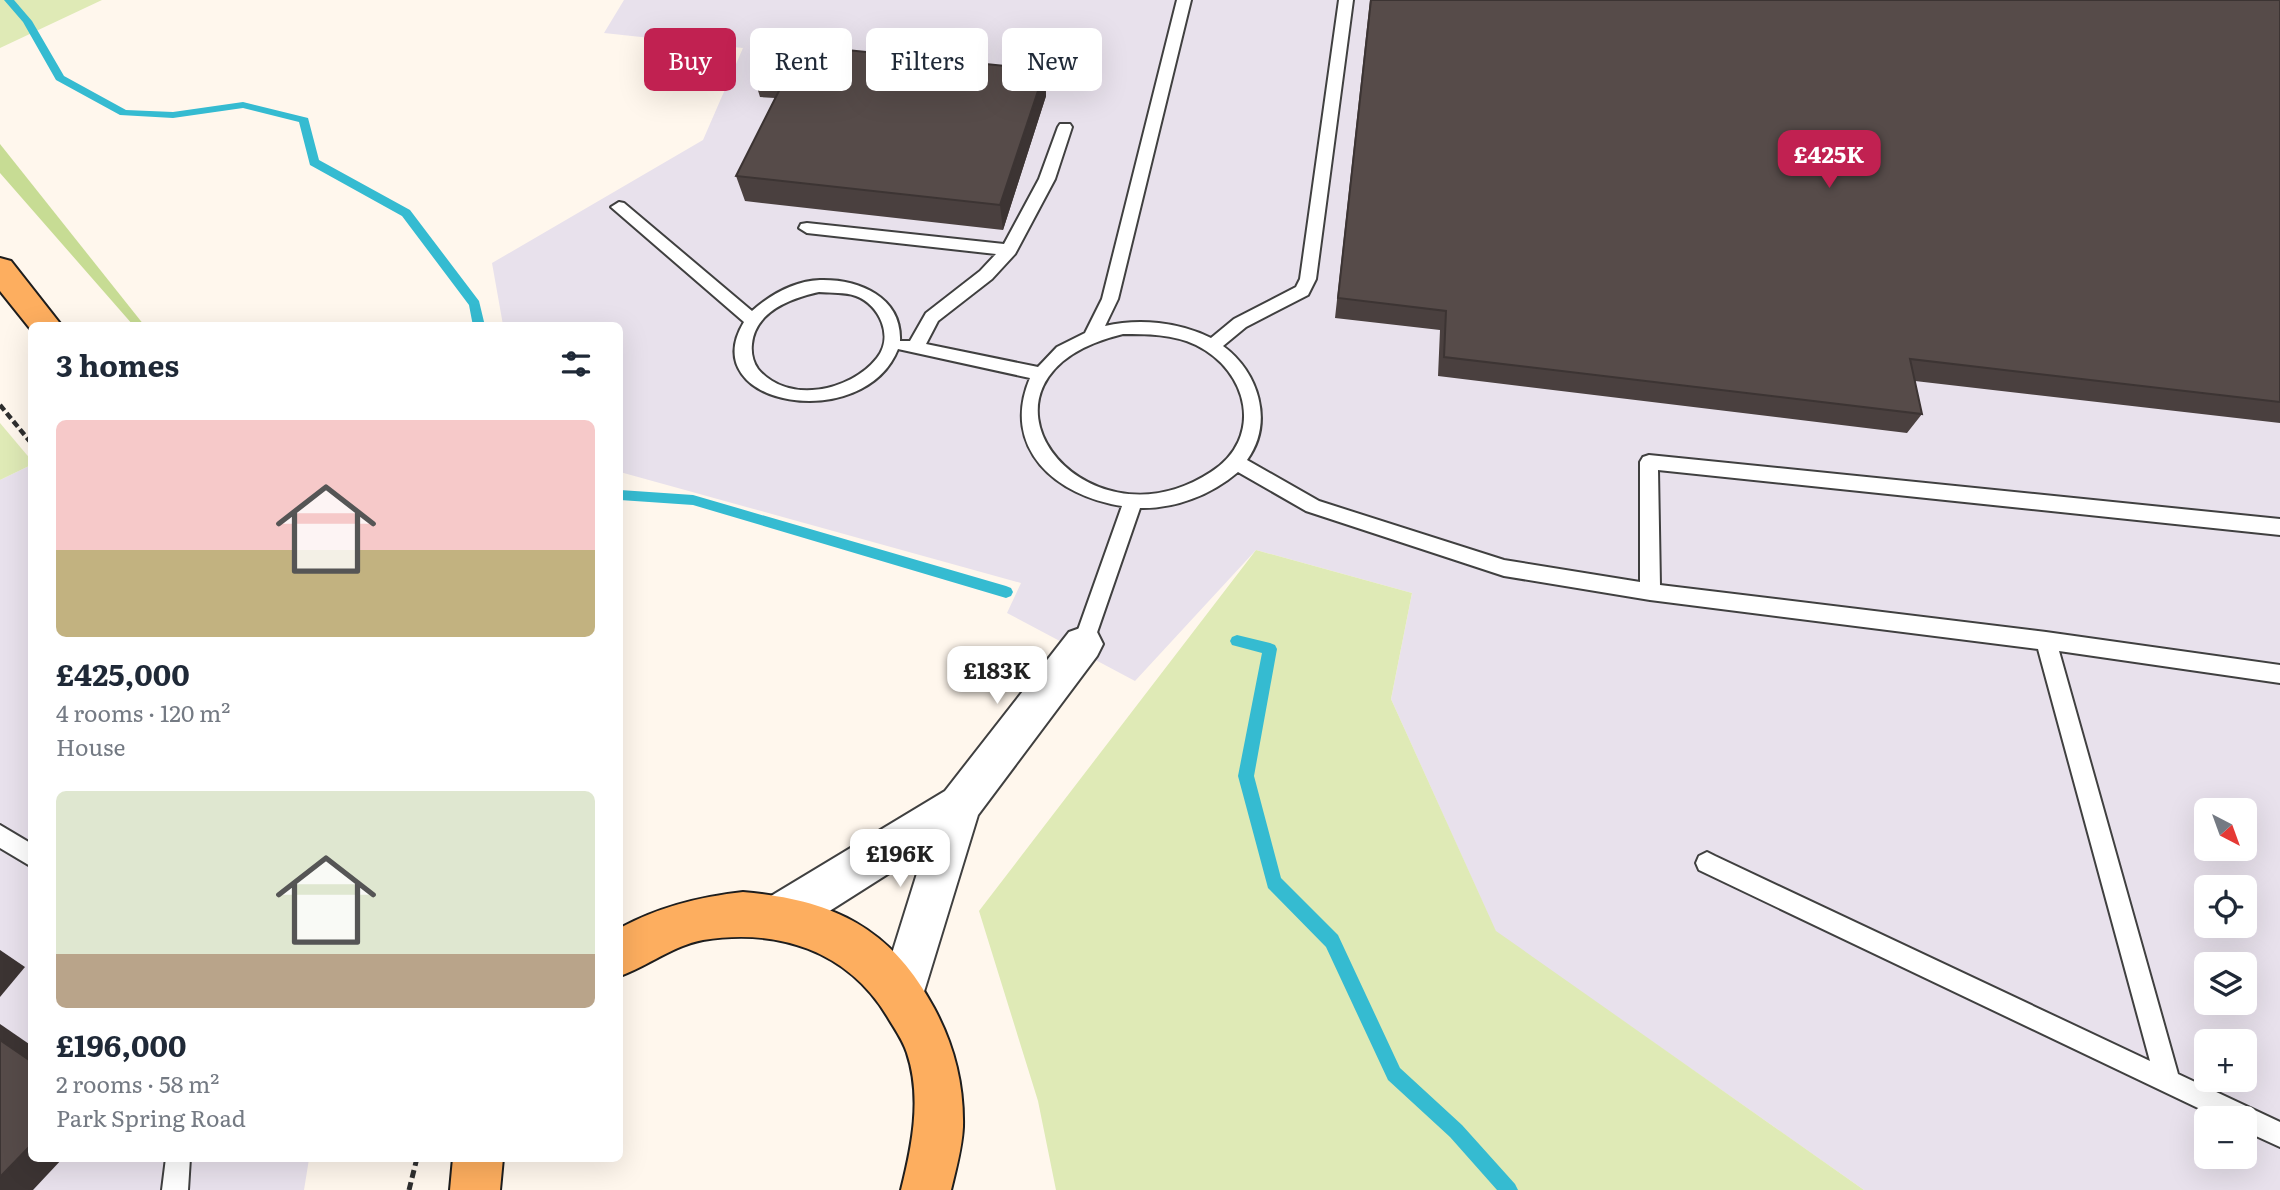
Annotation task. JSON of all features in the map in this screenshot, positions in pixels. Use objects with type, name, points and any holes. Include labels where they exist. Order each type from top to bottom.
[{"type":"main road","points":[[0,269],[43,322]]},
{"type":"main road","points":[[623,951],[630,945],[681,924],[733,914],[782,915],[829,930],[869,956],[903,992],[932,1056],[938,1132],[926,1190]]},
{"type":"main road","points":[[475,1190],[478,1162]]},
{"type":"street","points":[[903,992],[960,806],[1083,644]]},
{"type":"street","points":[[782,915],[960,806]]},
{"type":"lane","points":[[1092,335],[1110,299],[1184,0]]},
{"type":"lane","points":[[1212,346],[1240,323],[1302,291],[1308,279],[1346,0]]},
{"type":"lane","points":[[916,346],[932,317],[986,275],[1009,250],[1047,179],[1065,127]]},
{"type":"lane","points":[[619,207],[752,320]]},
{"type":"lane","points":[[807,228],[1009,250]]},
{"type":"lane","points":[[819,286],[844,287],[867,295],[883,307],[892,325],[892,345],[884,361],[869,376],[849,388],[826,394],[790,394],[761,383],[748,369],[742,354],[744,336],[752,320],[770,304],[792,292],[819,286]]},
{"type":"lane","points":[[1123,328],[1154,328],[1184,334],[1212,346],[1238,369],[1252,399],[1252,431],[1236,462],[1208,484],[1173,498],[1133,501],[1096,494],[1064,478],[1041,455],[1029,428],[1029,400],[1041,374],[1063,351],[1092,335],[1123,328]]},
{"type":"lane","points":[[892,345],[916,346],[1041,374]]},
{"type":"lane","points":[[1236,462],[1313,506],[1504,568],[1650,592],[2046,641],[2280,674]]},
{"type":"lane","points":[[1650,592],[1649,462],[2280,527]]},
{"type":"lane","points":[[1083,644],[1133,501]]},
{"type":"lane","points":[[2046,641],[2168,1082]]},
{"type":"lane","points":[[0,835],[28,854]]},
{"type":"lane","points":[[1707,863],[2219,1106]]},
{"type":"lane","points":[[2257,1124],[2280,1135]]},
{"type":"lane","points":[[175,1190],[178,1162]]},
{"type":"path","points":[[0,405],[28,439]]},
{"type":"path","points":[[409,1190],[416,1162]]},
{"type":"shaded area","points":[[624,0],[2280,0],[2280,1190],[1864,1190],[1496,932],[1391,699],[1412,593],[1256,550],[1135,681],[1007,613],[1021,583],[623,473],[623,322],[502,322],[492,263],[703,140],[724,91],[736,91],[736,64],[743,48],[736,47],[736,28],[644,28],[644,37],[604,33]]},
{"type":"shaded area","points":[[28,466],[28,1162],[309,1162],[304,1190],[0,1190],[0,480]]},
{"type":"green space","points":[[0,0],[102,0],[0,48]]},
{"type":"green space","points":[[0,144],[142,322],[130,322],[0,173]]},
{"type":"green space","points":[[0,423],[28,456],[28,466],[0,480]]},
{"type":"green space","points":[[1256,550],[1412,593],[1391,699],[1496,931],[1864,1190],[1056,1190],[1038,1101],[979,911]]},
{"type":"building","points":[[1371,0],[2280,0],[2280,402],[1910,359],[1922,414],[1444,357],[1446,311],[1338,298]]},
{"type":"building","points":[[852,51],[866,52],[866,91],[988,91],[988,64],[1002,66],[1002,91],[1038,91],[1000,205],[736,176],[779,91],[852,91]]},
{"type":"building","points":[[0,1040],[28,1059],[28,1148],[0,1177]]},
{"type":"waterway","points":[[9,0],[27,21],[60,78],[124,113],[173,115],[243,105],[304,120],[314,162],[406,213],[475,304],[478,322]]},
{"type":"waterway","points":[[623,495],[693,500],[1006,592]]},
{"type":"waterway","points":[[1237,641],[1270,649],[1246,776],[1274,882],[1332,941],[1394,1074],[1456,1131],[1509,1190]]}]
